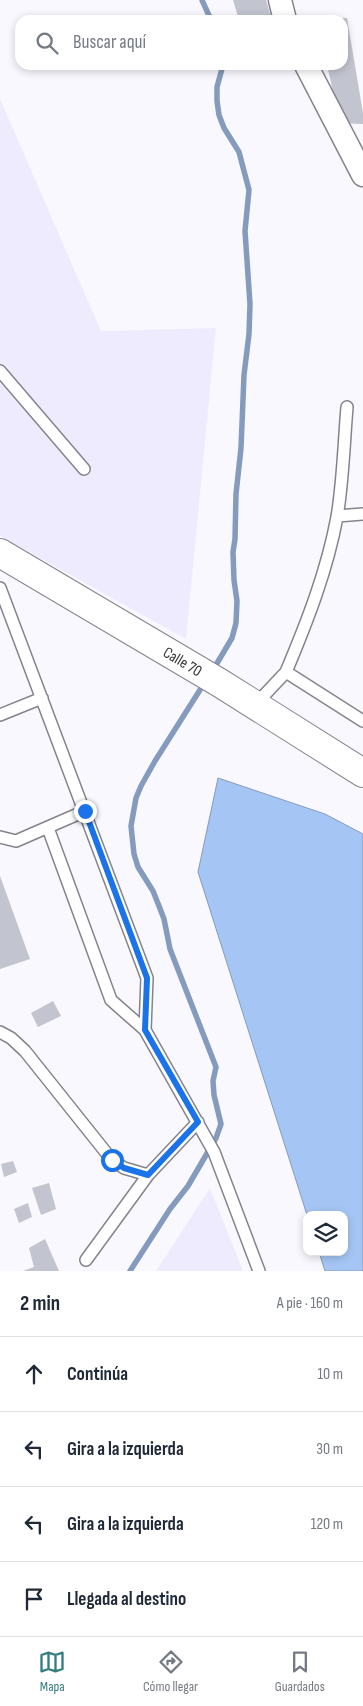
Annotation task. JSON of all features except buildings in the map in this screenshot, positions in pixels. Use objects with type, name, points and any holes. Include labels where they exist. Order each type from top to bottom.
[{"type":"street","points":[[280,0],[284,15]]},
{"type":"street","points":[[309,70],[363,174]]},
{"type":"street","name":"Calle 70","points":[[0,553],[220,683],[363,773]]},
{"type":"lane","points":[[0,371],[84,469]]},
{"type":"lane","points":[[255,705],[286,672],[304,630],[322,577],[337,516],[347,407]]},
{"type":"lane","points":[[337,516],[363,514]]},
{"type":"lane","points":[[0,588],[147,978],[145,1030]]},
{"type":"lane","points":[[286,672],[363,722]]},
{"type":"lane","points":[[0,715],[42,698]]},
{"type":"lane","points":[[0,837],[16,841],[85,811]]},
{"type":"lane","points":[[48,828],[111,1000],[145,1030],[198,1122],[214,1152],[259,1271]]},
{"type":"lane","points":[[0,1032],[11,1038],[25,1051],[112,1160],[124,1168],[148,1175]]},
{"type":"lane","points":[[86,1260],[148,1175],[198,1122]]},
{"type":"shaded area","points":[[0,99],[101,331],[216,328],[186,639],[0,536]]},
{"type":"shaded area","points":[[210,1188],[243,1271],[156,1271]]},
{"type":"water","points":[[218,778],[325,814],[363,834],[363,1271],[325,1271],[320,1256],[348,1256],[348,1211],[306,1211],[198,872]]},
{"type":"waterway","points":[[202,0],[209,15]]},
{"type":"waterway","points":[[213,670],[232,638],[236,623],[237,601],[233,552],[250,304],[245,231],[249,190],[239,152],[224,128],[219,115],[217,87],[222,70]]},
{"type":"waterway","points":[[130,1271],[170,1209],[188,1186],[216,1138],[221,1124],[214,1095],[213,1081],[216,1067],[170,949],[164,919],[159,906],[153,891],[138,867],[134,854],[131,826],[136,798],[141,786],[205,682]]},
{"type":"route","points":[[85,811],[147,978],[145,1030],[198,1122],[148,1175],[124,1168],[112,1160]]}]
